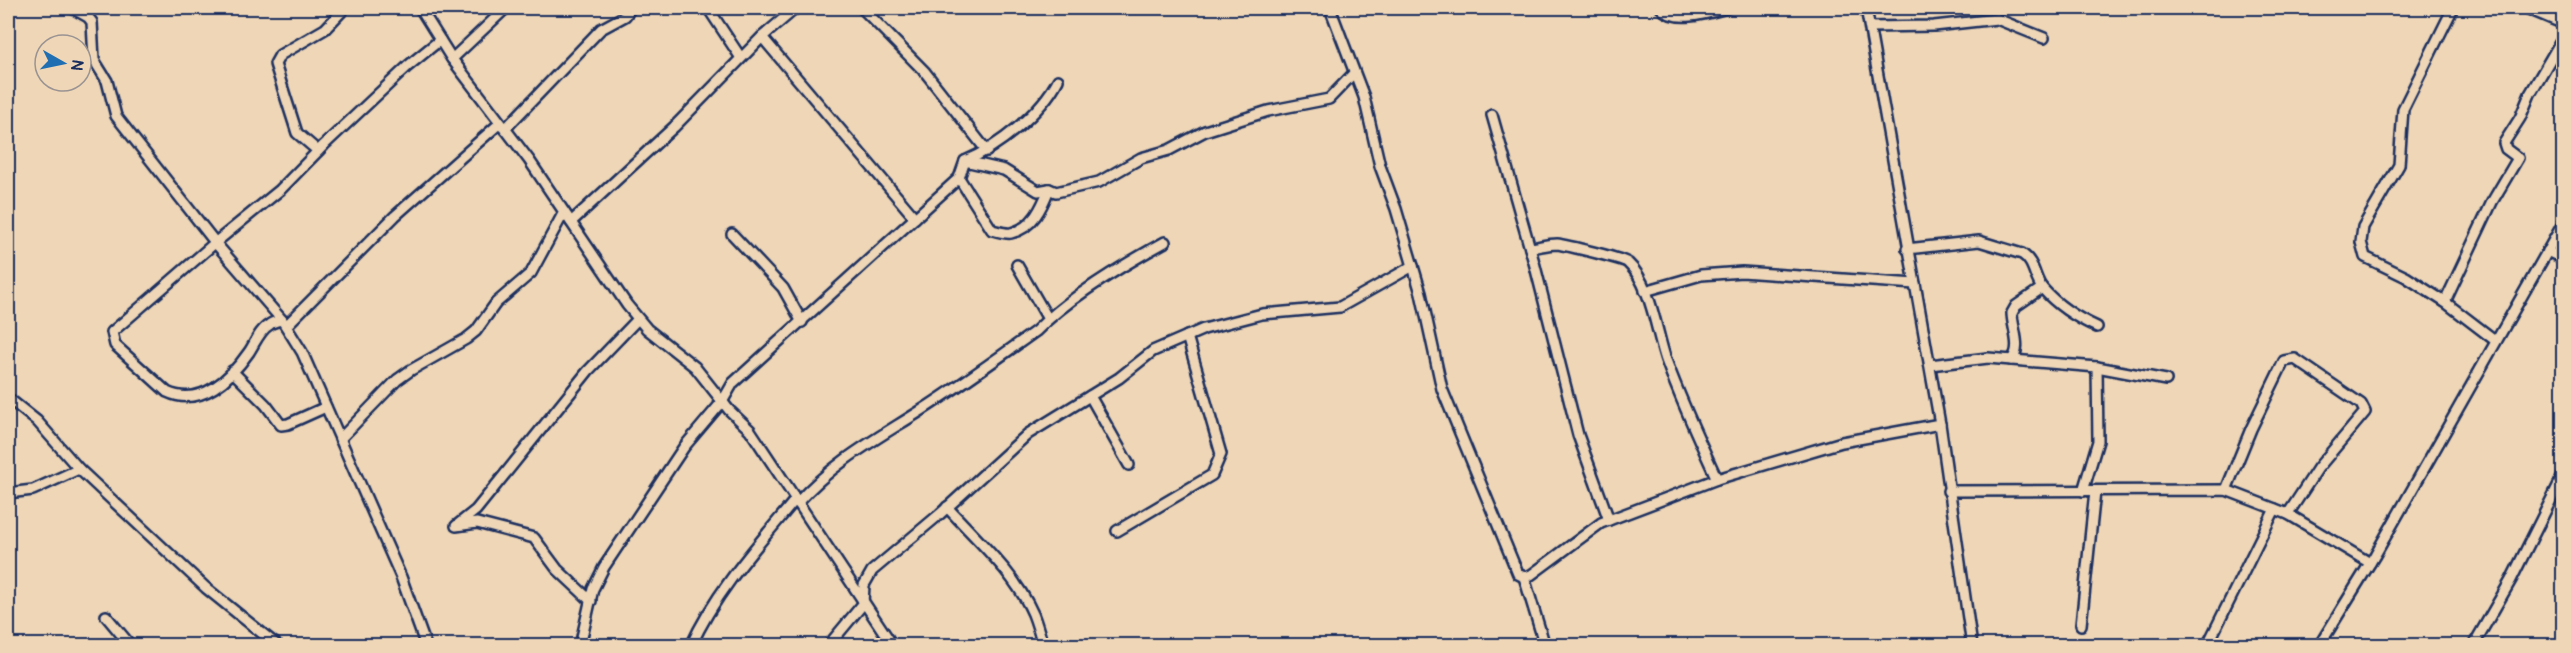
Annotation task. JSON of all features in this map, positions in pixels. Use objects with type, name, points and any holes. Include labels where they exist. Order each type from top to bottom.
[{"type":"street","points":[[72,8],[88,17],[92,22],[94,60],[107,81],[116,116],[284,323],[302,352],[401,577],[426,645]]},
{"type":"street","points":[[318,151],[297,133],[275,63],[280,55],[325,29],[345,8]]},
{"type":"street","points":[[420,8],[452,59],[503,126],[638,319],[647,330],[695,367],[723,402],[750,430],[863,604],[893,645]]},
{"type":"street","points":[[452,59],[506,8]]},
{"type":"street","points":[[440,40],[408,66],[280,190],[112,332],[115,345],[159,386],[174,395],[205,394],[232,371],[248,353],[264,328],[284,323],[396,216],[503,126],[601,28],[625,16],[631,8]]},
{"type":"street","points":[[708,8],[741,58]]},
{"type":"street","points":[[571,222],[674,127],[762,37],[796,8]]},
{"type":"street","points":[[862,8],[925,72],[987,152]]},
{"type":"street","points":[[1330,8],[1353,74],[1364,97],[1380,166],[1396,209],[1413,267],[1443,389],[1518,574],[1524,577],[1531,575],[1609,520],[1717,479],[1842,442],[1940,424]]},
{"type":"street","points":[[1661,8],[1665,13],[1673,15],[1689,15],[1727,8]]},
{"type":"street","points":[[1866,8],[1940,424],[1972,645]]},
{"type":"street","points":[[1996,19],[1999,8]]},
{"type":"street","points":[[2453,8],[2403,109],[2399,165],[2363,227],[2361,242],[2365,257],[2406,277],[2445,302],[2496,341]]},
{"type":"street","points":[[2526,8],[2564,24]]},
{"type":"street","points":[[1870,27],[1934,26],[1996,19],[2044,38]]},
{"type":"street","points":[[2445,302],[2492,202],[2518,158],[2506,149],[2504,143],[2520,118],[2529,94],[2564,36]]},
{"type":"street","points":[[762,37],[915,218]]},
{"type":"street","points":[[965,161],[1004,170],[1038,191],[1049,189],[1056,192],[1099,182],[1141,158],[1169,150],[1205,131],[1268,111],[1329,99],[1353,74]]},
{"type":"street","points":[[580,645],[593,589],[604,567],[684,447],[723,402],[733,383],[959,178],[965,161],[987,152],[1048,99],[1058,80]]},
{"type":"street","points":[[1492,115],[1530,248],[1578,435],[1609,520]]},
{"type":"street","points":[[959,178],[992,230],[1010,233],[1027,225],[1040,213],[1049,189]]},
{"type":"street","points":[[340,439],[397,380],[476,331],[496,303],[531,273],[564,212]]},
{"type":"street","points":[[2319,645],[2370,563],[2564,222]]},
{"type":"street","points":[[732,234],[783,288],[802,322]]},
{"type":"street","points":[[691,645],[701,623],[729,582],[796,502],[827,472],[844,458],[1036,332],[1048,319],[1127,263],[1165,242]]},
{"type":"street","points":[[1908,249],[1978,242],[1988,243],[2028,258],[2042,288],[2077,318],[2097,327]]},
{"type":"street","points":[[1530,248],[1560,245],[1596,255],[1617,257],[1630,264],[1645,291],[1665,357],[1717,479]]},
{"type":"street","points":[[2547,251],[2564,259]]},
{"type":"street","points":[[1017,265],[1048,319]]},
{"type":"street","points":[[828,645],[863,604],[864,585],[872,571],[1028,434],[1119,378],[1153,351],[1204,328],[1262,314],[1340,307],[1413,267]]},
{"type":"street","points":[[1645,291],[1701,275],[1742,273],[1914,284]]},
{"type":"street","points":[[2012,360],[2017,348],[2012,313],[2016,306],[2042,288]]},
{"type":"street","points":[[591,601],[557,569],[534,538],[477,523],[456,526],[476,510],[588,371],[638,319]]},
{"type":"street","points":[[1117,531],[1212,475],[1221,454],[1187,336]]},
{"type":"street","points":[[1929,365],[1974,358],[2012,360],[2097,367],[2166,380]]},
{"type":"street","points":[[2226,490],[2251,429],[2284,361],[2295,359],[2361,404],[2365,412],[2318,468],[2288,514]]},
{"type":"street","points":[[2083,491],[2098,441],[2097,367]]},
{"type":"street","points":[[232,371],[266,405],[281,425],[326,407]]},
{"type":"street","points":[[1090,396],[1129,465]]},
{"type":"street","points":[[8,398],[37,421],[79,469],[206,588],[278,645]]},
{"type":"street","points":[[8,493],[33,490],[79,469]]},
{"type":"street","points":[[2473,645],[2511,580],[2564,474]]},
{"type":"street","points":[[1948,491],[2226,490],[2288,514],[2370,563]]},
{"type":"street","points":[[2081,625],[2095,491]]},
{"type":"street","points":[[947,507],[997,561],[1019,590],[1033,614],[1043,645]]},
{"type":"street","points":[[2207,645],[2275,509]]},
{"type":"street","points":[[1524,577],[1545,645]]},
{"type":"street","points":[[106,616],[131,645]]}]
